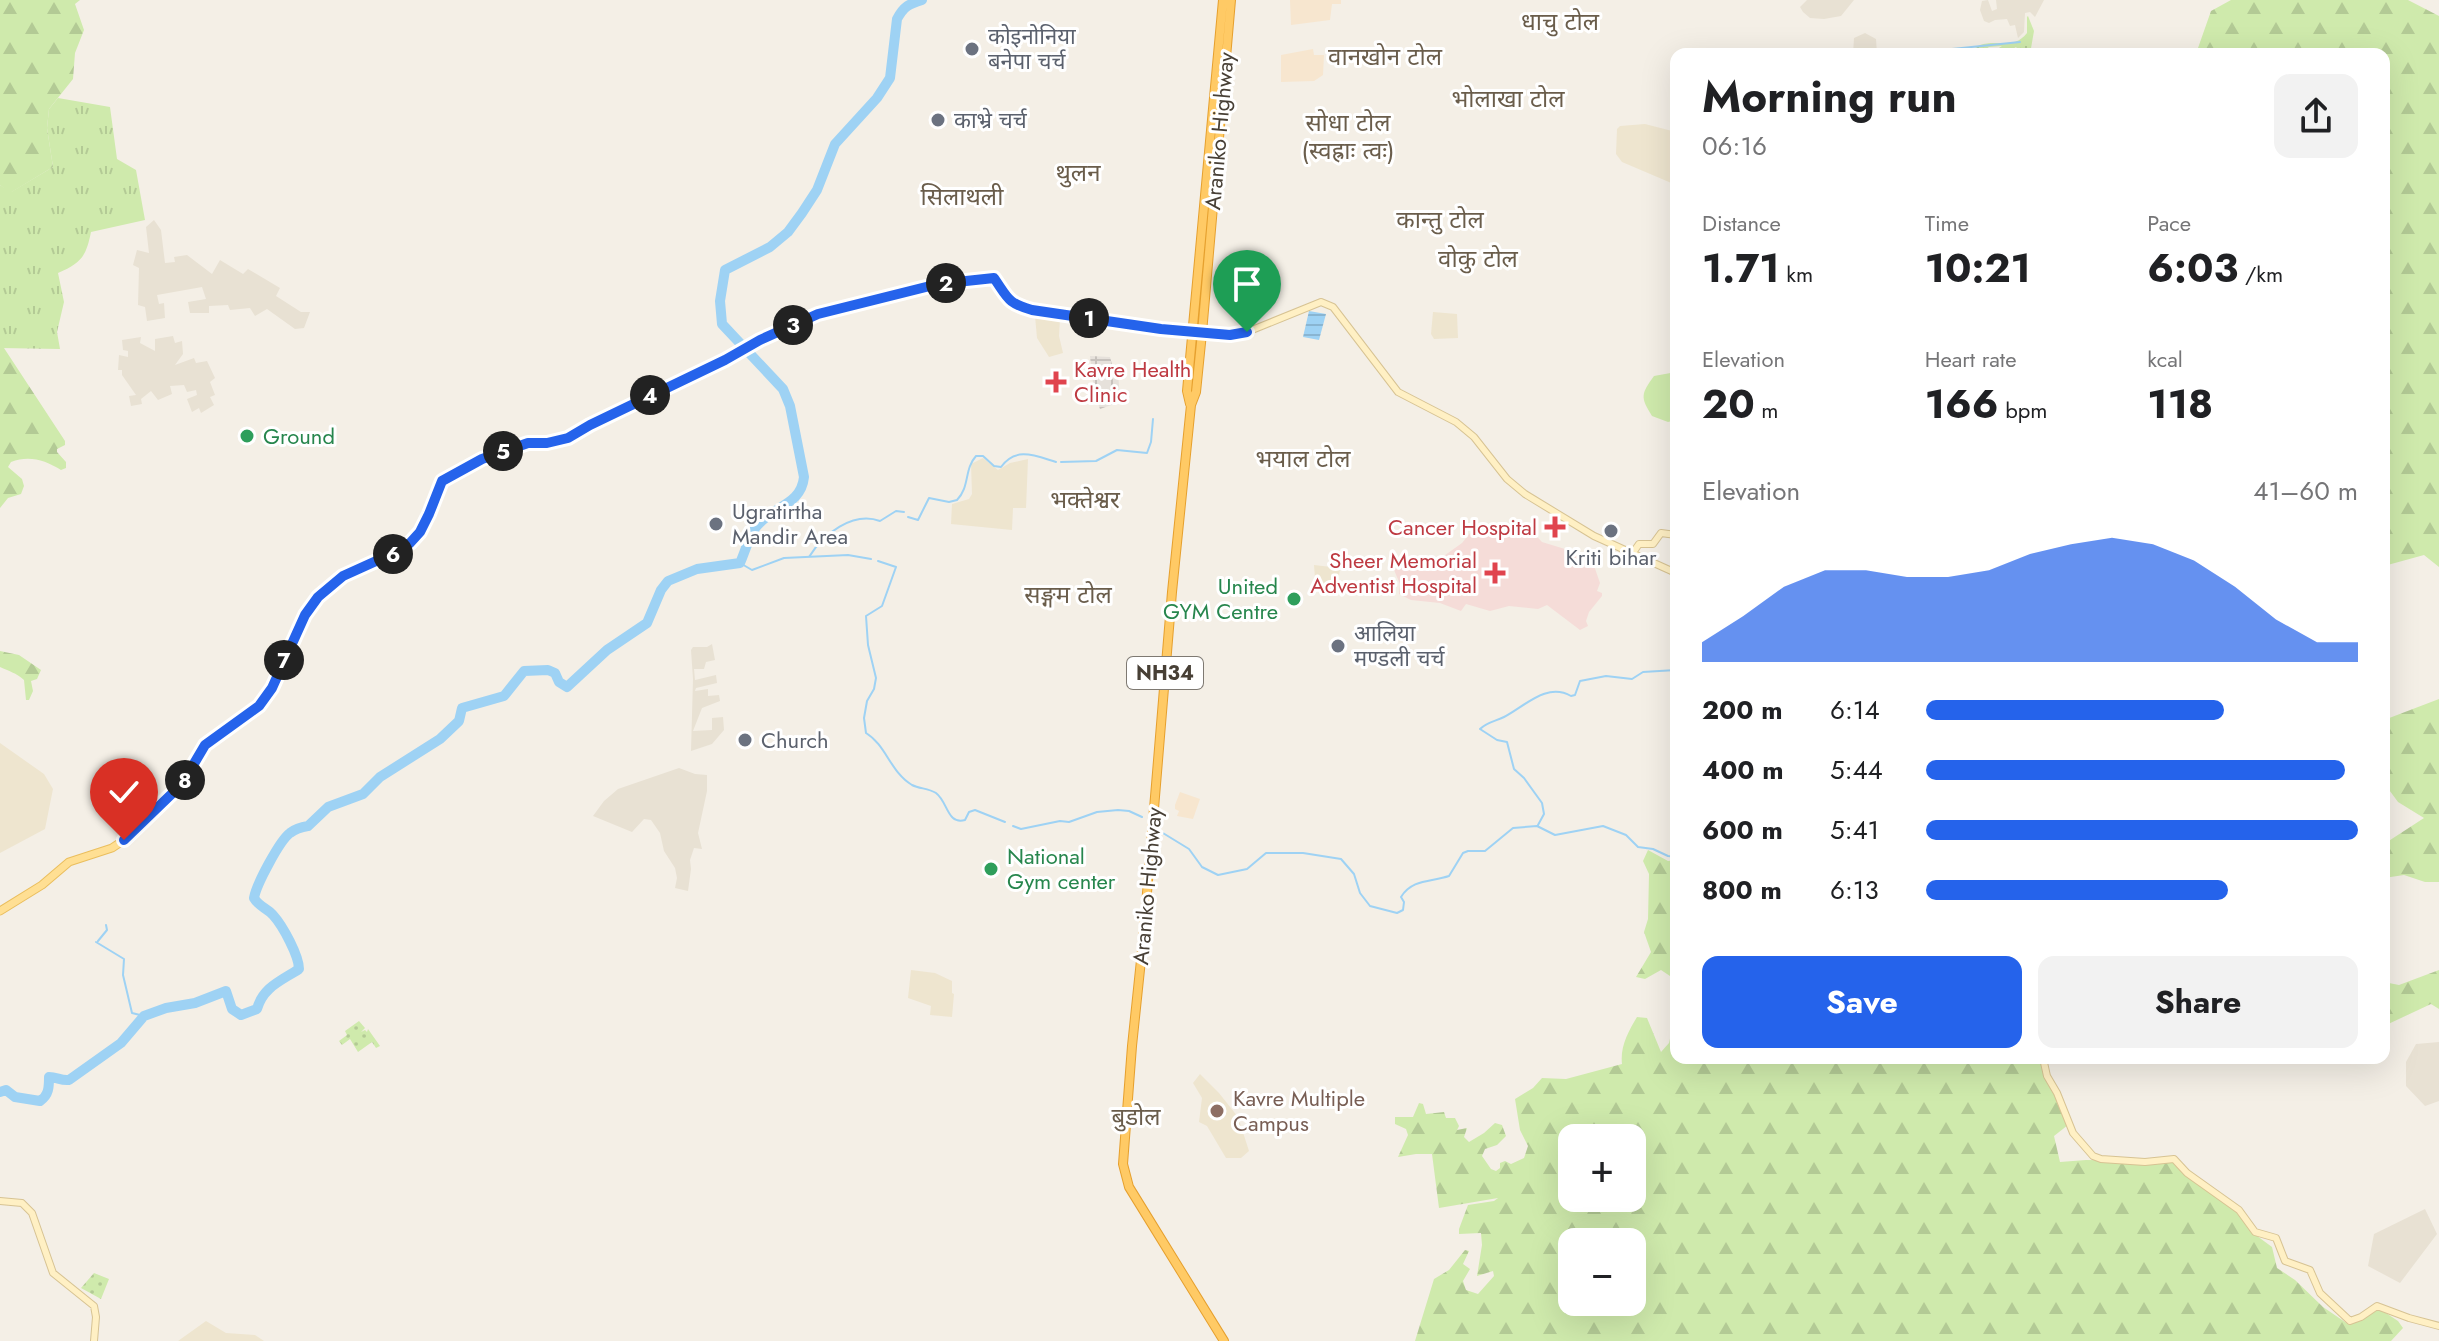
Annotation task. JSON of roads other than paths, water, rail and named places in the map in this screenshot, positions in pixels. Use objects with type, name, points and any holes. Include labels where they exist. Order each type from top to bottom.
[{"type":"highway","name":"Araniko Highway","points":[[1198,333],[1223,0]]},
{"type":"highway","name":"Araniko Highway","points":[[1224,1341],[1129,1187],[1123,1164],[1191,405],[1187,391],[1198,333],[1231,0]]},
{"type":"main road","points":[[0,911],[42,885],[69,862],[112,848],[124,840],[172,794],[182,784],[205,745],[259,706],[272,688],[305,615],[318,597],[343,576],[410,543],[424,523],[442,481],[472,463],[506,450],[528,443],[568,438],[760,340],[830,310],[938,284],[994,278],[1007,299],[1032,310],[1161,329],[1230,335],[1247,332],[1321,302],[1333,307],[1398,392],[1456,422],[1474,437],[1507,479],[1525,494],[1594,536],[1670,570]]},
{"type":"main road","points":[[1632,554],[1639,544],[1653,544],[1661,533],[1670,534]]},
{"type":"main road","points":[[2044,1064],[2073,1133],[2093,1156],[2145,1162],[2174,1159],[2187,1173],[2239,1210],[2255,1232],[2276,1238],[2285,1261],[2310,1270],[2320,1293],[2350,1321],[2377,1306],[2439,1326]]},
{"type":"main road","points":[[0,1201],[22,1203],[32,1213],[53,1273],[94,1306],[94,1341]]},
{"type":"water","points":[[1309,311],[1326,314],[1319,340],[1303,337]]},
{"type":"waterway","points":[[0,1092],[6,1090],[15,1097],[40,1101],[47,1093],[49,1077],[69,1080],[121,1043],[144,1016],[166,1008],[195,1003],[226,991],[232,1009],[241,1015],[257,1009],[268,990],[299,969],[281,926],[254,898],[269,863],[290,833],[308,826],[328,807],[363,794],[380,777],[440,739],[459,721],[462,708],[504,696],[524,671],[548,670],[555,673],[559,682],[567,687],[607,650],[647,623],[668,581],[697,569],[740,563],[756,527],[792,500],[802,487],[804,477],[790,406],[783,389],[722,324],[720,301],[725,270],[770,247],[788,232],[802,213],[817,190],[835,144],[877,98],[890,78],[897,19],[907,6],[922,0]]},
{"type":"waterway","points":[[1962,48],[2020,42]]},
{"type":"waterway","points":[[1061,462],[1096,461],[1117,450],[1147,453],[1153,419]]},
{"type":"waterway","points":[[908,517],[918,520],[929,498],[949,502],[957,500],[976,456],[983,456],[994,466],[1001,467],[1013,457],[1027,454],[1056,462]]},
{"type":"waterway","points":[[809,557],[822,540],[849,522],[859,519],[880,521],[896,511],[904,512]]},
{"type":"waterway","points":[[740,563],[752,570],[784,558],[848,555],[871,559]]},
{"type":"waterway","points":[[878,561],[896,567],[882,606],[866,616],[868,645],[876,678],[867,701],[864,718],[866,733],[879,744],[905,780],[936,793],[955,819],[965,820],[969,812],[975,810],[1005,822]]},
{"type":"waterway","points":[[1538,825],[1544,814],[1542,803],[1514,769],[1507,742],[1497,740],[1480,729],[1545,694],[1562,692],[1575,695],[1580,681],[1606,676],[1632,679],[1643,672],[1670,670]]},
{"type":"waterway","points":[[1013,826],[1021,829],[1069,822],[1097,812],[1118,810],[1142,817]]},
{"type":"waterway","points":[[1158,830],[1189,849],[1202,867],[1218,875],[1247,869],[1266,853],[1303,853],[1341,859],[1354,874],[1360,893],[1370,906],[1397,913],[1403,910],[1401,897],[1405,891],[1422,882],[1449,876],[1463,853],[1485,851],[1513,828],[1537,826],[1555,835],[1603,826],[1626,835],[1638,847],[1670,856]]},
{"type":"waterway","points":[[98,941],[107,930],[106,925]]},
{"type":"waterway","points":[[96,942],[124,959],[123,975],[132,1013],[144,1016]]},
{"type":"place","name":"कोइनोनिया बनेपा चर्च","points":[[972,49]]},
{"type":"place","name":"काभ्रे चर्च","points":[[938,120]]},
{"type":"place","name":"Kavre Health Clinic","points":[[1056,382]]},
{"type":"place","name":"Ground","points":[[247,436]]},
{"type":"place","name":"Ugratirtha Mandir Area","points":[[716,524]]},
{"type":"place","name":"Cancer Hospital","points":[[1555,527]]},
{"type":"place","name":"Kriti bihar","points":[[1611,531]]},
{"type":"place","name":"Sheer Memorial Adventist Hospital","points":[[1495,573]]},
{"type":"place","name":"United GYM Centre","points":[[1294,599]]},
{"type":"place","name":"आलिया मण्डली चर्च","points":[[1338,646]]},
{"type":"place","name":"Church","points":[[745,740]]},
{"type":"place","name":"National Gym center","points":[[991,869]]},
{"type":"place","name":"Kavre Multiple Campus","points":[[1217,1111]]},
{"type":"district","name":"धाचु टोल","points":[[1560,22]]},
{"type":"district","name":"वानखोन टोल","points":[[1385,57]]},
{"type":"district","name":"भोलाखा टोल","points":[[1508,99]]},
{"type":"district","name":"सोधा टोल (स्वह्राः त्वः)","points":[[1348,137]]},
{"type":"district","name":"थुलन","points":[[1078,173]]},
{"type":"district","name":"सिलाथली","points":[[962,197]]},
{"type":"district","name":"कान्तु टोल","points":[[1440,220]]},
{"type":"district","name":"वोकु टोल","points":[[1478,259]]},
{"type":"district","name":"भयाल टोल","points":[[1303,459]]},
{"type":"district","name":"भक्तेश्वर","points":[[1085,500]]},
{"type":"district","name":"सङ्गम टोल","points":[[1068,595]]},
{"type":"district","name":"बुडोल","points":[[1136,1117]]}]
